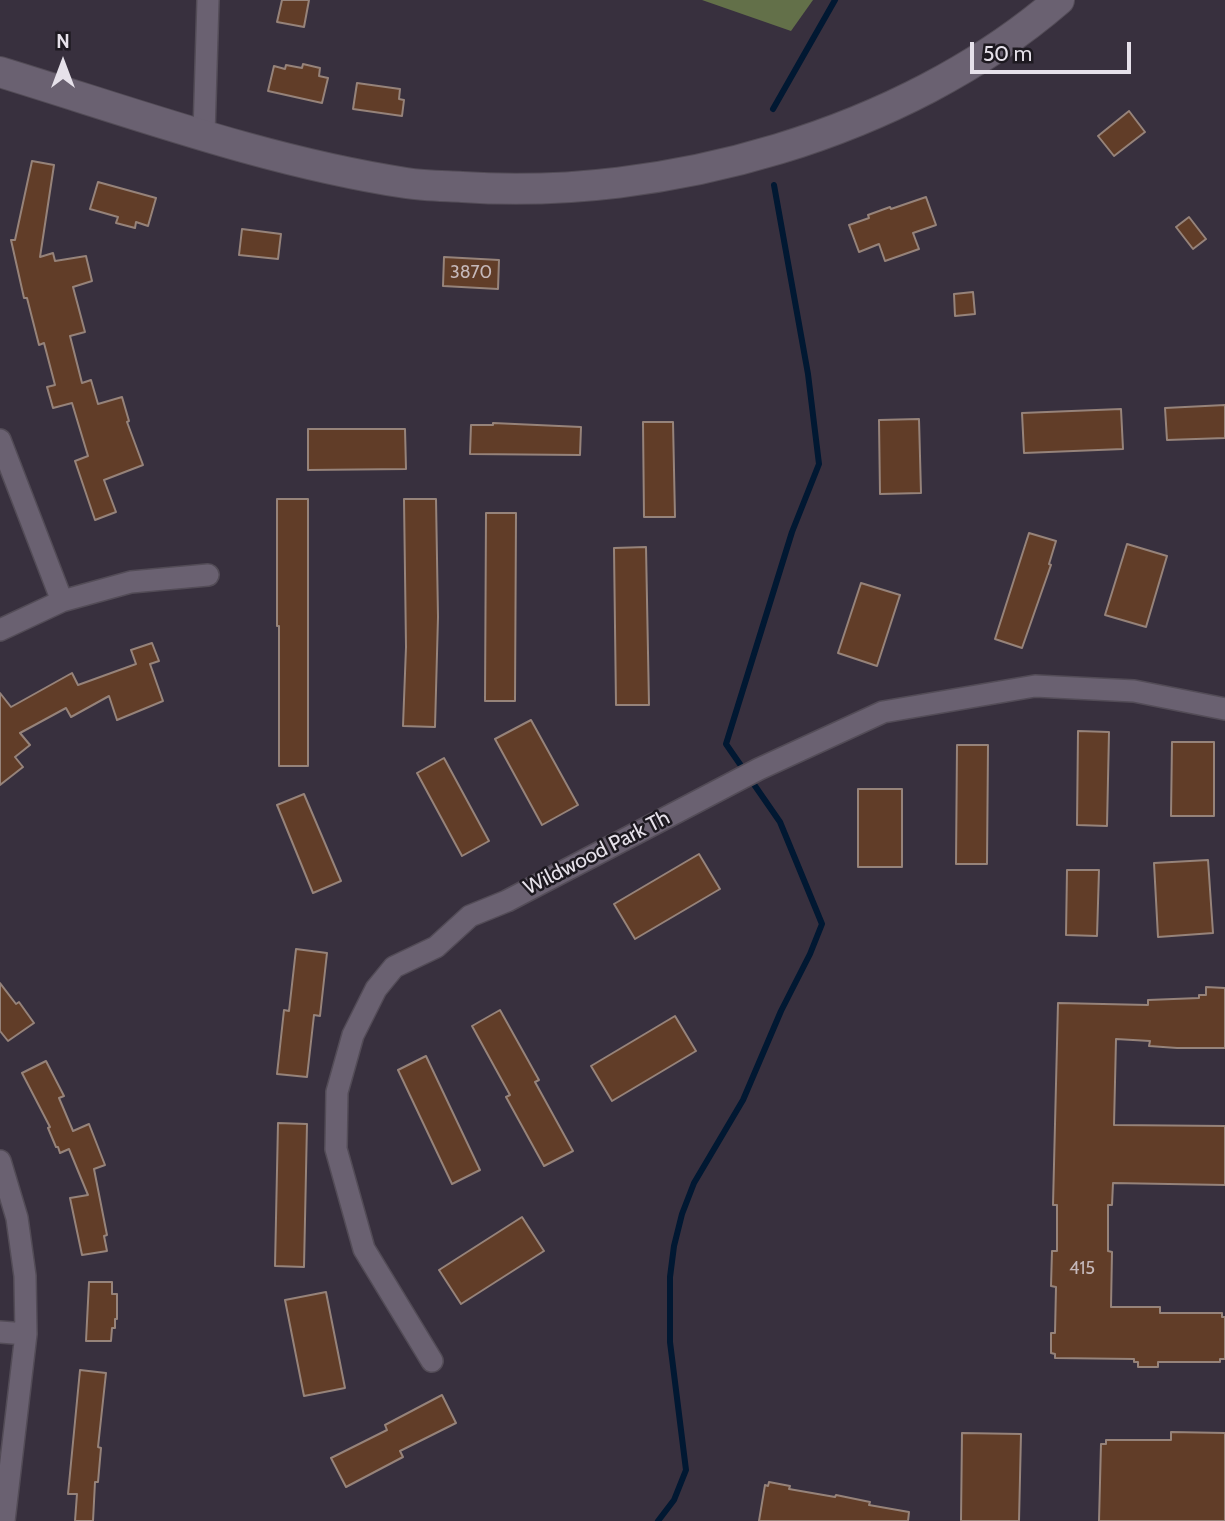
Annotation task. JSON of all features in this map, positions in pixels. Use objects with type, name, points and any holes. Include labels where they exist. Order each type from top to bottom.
[{"type":"street","points":[[204,134],[208,0]]},
{"type":"street","points":[[0,72],[309,165],[408,184],[503,190],[598,186],[703,169],[821,135],[909,99],[932,86],[987,54],[1059,0]]},
{"type":"street","points":[[0,440],[62,601]]},
{"type":"street","points":[[0,630],[62,601],[131,582],[208,575]]},
{"type":"street","name":"Wildwood Park Th","points":[[432,1361],[364,1249],[336,1149],[337,1092],[353,1035],[376,989],[394,967],[436,947],[470,916],[507,901],[760,769],[883,712],[1035,686],[1134,691],[1225,709]]},
{"type":"street","points":[[0,1161],[19,1230],[25,1276],[26,1334],[4,1521]]},
{"type":"street","points":[[0,1332],[26,1334]]},
{"type":"green space","points":[[702,0],[813,0],[791,31]]},
{"type":"building","points":[[282,0],[309,0],[304,27],[277,22]]},
{"type":"building","points":[[303,64],[320,68],[319,76],[328,78],[322,103],[268,91],[274,66],[285,69],[286,65],[302,68]]},
{"type":"building","points":[[357,83],[400,89],[399,99],[404,100],[402,116],[353,109]]},
{"type":"building","points":[[1129,111],[1145,132],[1114,156],[1098,136]]},
{"type":"building","points":[[32,161],[54,165],[40,257],[53,253],[55,261],[86,256],[92,281],[73,287],[85,332],[70,336],[82,383],[91,380],[98,404],[122,397],[129,421],[127,422],[143,465],[104,480],[116,512],[95,520],[75,461],[88,456],[72,403],[53,408],[47,387],[55,385],[44,343],[39,345],[27,298],[24,298],[11,240],[15,240]]},
{"type":"building","points":[[98,182],[156,198],[148,226],[136,222],[135,228],[116,223],[118,217],[90,209]]},
{"type":"building","points":[[926,197],[936,225],[913,233],[919,249],[885,261],[879,244],[859,252],[849,225],[890,207],[891,209]]},
{"type":"building","points":[[1189,217],[1206,239],[1193,249],[1176,227]]},
{"type":"building","points":[[242,229],[281,234],[278,259],[239,255]]},
{"type":"building","points":[[444,257],[499,260],[498,289],[443,286]]},
{"type":"building","points":[[973,292],[975,314],[955,316],[954,294]]},
{"type":"building","points":[[1225,405],[1225,438],[1167,440],[1165,408]]},
{"type":"building","points":[[1121,409],[1123,449],[1024,453],[1022,413]]},
{"type":"building","points":[[919,419],[921,493],[880,494],[879,420]]},
{"type":"building","points":[[643,422],[673,422],[675,517],[644,517]]},
{"type":"building","points":[[493,423],[581,427],[580,455],[470,454],[471,425]]},
{"type":"building","points":[[308,429],[405,429],[406,469],[308,470]]},
{"type":"building","points":[[277,499],[308,499],[308,766],[279,766]]},
{"type":"building","points":[[404,499],[436,499],[438,617],[435,727],[403,726],[406,647]]},
{"type":"building","points":[[486,513],[516,513],[515,701],[485,701]]},
{"type":"building","points":[[1029,533],[1056,541],[1049,564],[1051,565],[1022,648],[995,639]]},
{"type":"building","points":[[1127,544],[1167,556],[1146,627],[1105,615]]},
{"type":"building","points":[[646,547],[649,705],[616,705],[614,548]]},
{"type":"building","points":[[861,583],[900,595],[877,666],[838,653]]},
{"type":"building","points":[[152,643],[159,661],[150,664],[163,701],[117,720],[109,696],[71,717],[66,708],[20,733],[30,745],[15,757],[23,767],[0,785],[0,693],[11,707],[72,673],[78,685],[136,664],[131,650]]},
{"type":"building","points":[[531,720],[578,805],[542,825],[495,739]]},
{"type":"building","points":[[1078,731],[1109,732],[1107,826],[1077,825]]},
{"type":"building","points":[[1172,742],[1214,742],[1214,816],[1171,816]]},
{"type":"building","points":[[957,745],[988,745],[987,864],[956,864]]},
{"type":"building","points":[[444,758],[489,841],[462,856],[417,773]]},
{"type":"building","points":[[858,789],[902,789],[902,867],[858,867]]},
{"type":"building","points":[[304,794],[341,881],[313,893],[277,805]]},
{"type":"building","points":[[699,854],[720,889],[635,939],[614,904]]},
{"type":"building","points":[[1208,860],[1213,933],[1158,937],[1154,863]]},
{"type":"building","points":[[1067,870],[1099,870],[1097,936],[1066,935]]},
{"type":"building","points":[[296,949],[327,953],[320,1016],[314,1015],[307,1077],[277,1074],[284,1010],[289,1011]]},
{"type":"building","points":[[0,983],[16,1004],[19,1002],[34,1023],[8,1041],[0,1031]]},
{"type":"building","points":[[1206,987],[1225,988],[1225,1048],[1149,1046],[1150,1041],[1116,1039],[1114,1125],[1225,1126],[1225,1185],[1113,1183],[1112,1205],[1108,1205],[1108,1251],[1112,1252],[1111,1307],[1160,1307],[1160,1313],[1222,1313],[1222,1317],[1225,1317],[1225,1359],[1220,1359],[1220,1362],[1158,1362],[1158,1367],[1138,1367],[1138,1362],[1134,1362],[1134,1359],[1055,1358],[1055,1354],[1051,1353],[1051,1333],[1055,1333],[1056,1287],[1051,1286],[1052,1251],[1057,1251],[1057,1205],[1053,1205],[1058,1003],[1148,1005],[1148,1000],[1199,998],[1199,995],[1206,995]]},
{"type":"building","points":[[500,1010],[539,1080],[535,1082],[573,1151],[544,1166],[506,1097],[510,1095],[472,1026]]},
{"type":"building","points":[[675,1016],[696,1051],[612,1101],[591,1066]]},
{"type":"building","points":[[426,1056],[480,1170],[452,1184],[398,1070]]},
{"type":"building","points":[[46,1061],[64,1096],[59,1098],[73,1131],[89,1124],[105,1165],[94,1169],[107,1235],[104,1236],[107,1251],[82,1255],[70,1198],[88,1195],[69,1149],[60,1153],[56,1147],[48,1128],[50,1127],[22,1073]]},
{"type":"building","points":[[278,1123],[307,1124],[304,1267],[275,1266]]},
{"type":"building","points":[[522,1217],[544,1251],[461,1304],[439,1270]]},
{"type":"building","points":[[89,1282],[112,1282],[112,1294],[117,1294],[117,1319],[115,1328],[112,1328],[111,1341],[86,1341]]},
{"type":"building","points":[[326,1292],[345,1388],[304,1396],[285,1300]]},
{"type":"building","points":[[80,1370],[106,1373],[93,1521],[75,1521],[77,1494],[68,1494]]},
{"type":"building","points":[[442,1395],[456,1423],[400,1451],[403,1457],[346,1487],[331,1458],[387,1430],[385,1425]]},
{"type":"building","points":[[1171,1432],[1225,1433],[1225,1521],[1099,1521],[1101,1444],[1106,1444],[1106,1440],[1171,1440]]},
{"type":"building","points":[[962,1433],[1021,1434],[1019,1521],[961,1521]]},
{"type":"building","points":[[769,1482],[790,1486],[789,1489],[835,1497],[836,1495],[870,1502],[869,1505],[909,1512],[908,1521],[759,1521],[765,1485],[768,1486]]},
{"type":"waterway","points":[[773,109],[835,0]]},
{"type":"waterway","points":[[658,1521],[674,1500],[686,1470],[670,1342],[670,1277],[682,1214],[694,1183],[743,1100],[822,924],[780,822],[726,744],[792,532],[819,464],[808,374],[774,185]]}]
